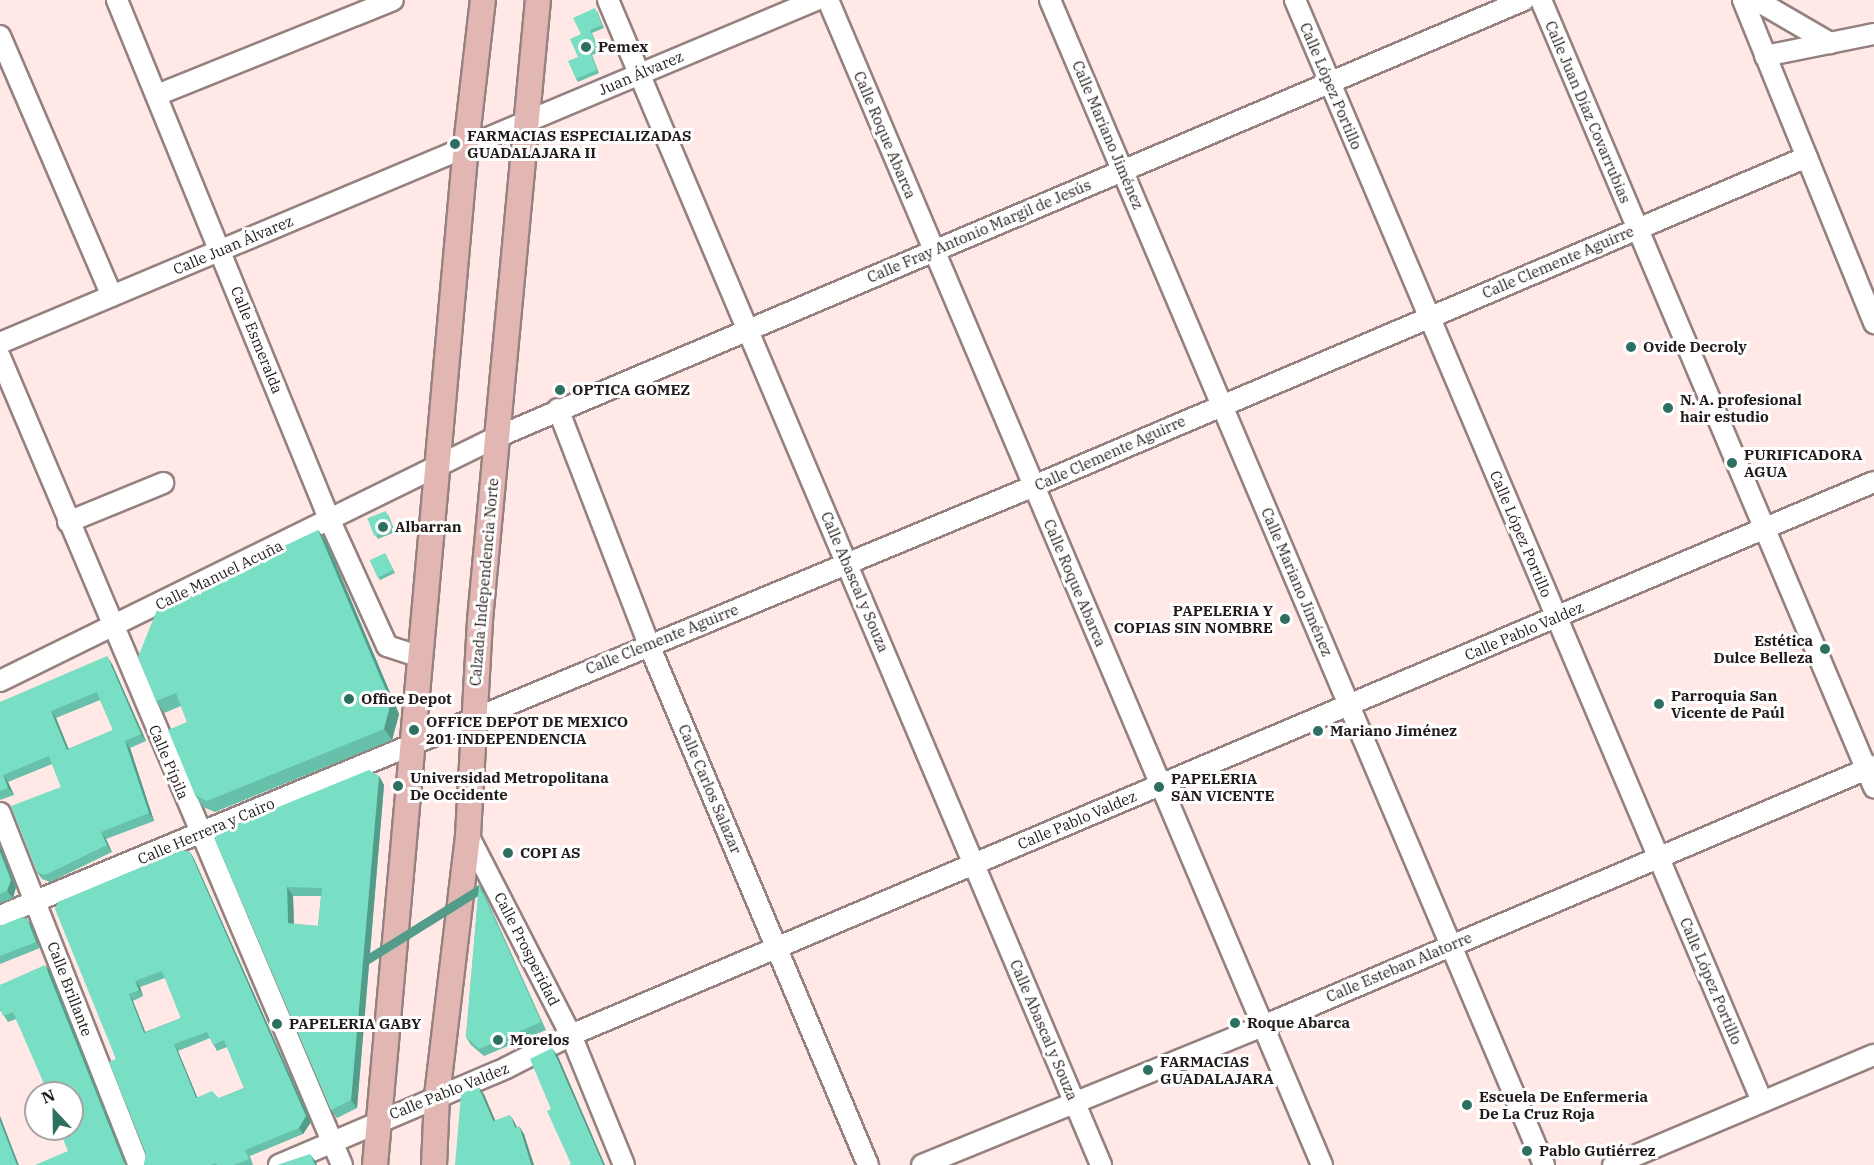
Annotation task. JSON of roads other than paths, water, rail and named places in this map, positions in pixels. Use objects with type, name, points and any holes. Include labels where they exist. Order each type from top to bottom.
[{"type":"main road","points":[[375,1165],[381,1119],[466,146],[483,0]]},
{"type":"main road","name":"Calzada Independencia Norte","points":[[434,1165],[437,1096],[468,835],[473,718],[524,124],[538,0]]},
{"type":"street","name":"Calle Esmeralda","points":[[117,0],[222,250],[330,521],[387,646],[421,657]]},
{"type":"street","points":[[156,95],[393,0]]},
{"type":"street","name":"Calle Abascal y Souza","points":[[608,0],[1101,1165]]},
{"type":"street","name":"Juan Álvarez","points":[[466,146],[524,124],[816,0]]},
{"type":"street","name":"Calle Roque Abarca","points":[[828,0],[1322,1165]]},
{"type":"street","name":"Calle Mariano Jiménez","points":[[1050,0],[1544,1165]]},
{"type":"street","name":"Calle López Portillo","points":[[1294,0],[1762,1101]]},
{"type":"street","name":"Calle Fray Antonio Margil de Jesús","points":[[438,468],[558,409],[1524,0]]},
{"type":"street","name":"Calle Juan Díaz Covarrubias","points":[[1541,0],[1764,529],[1871,774]]},
{"type":"street","points":[[1743,0],[1874,323]]},
{"type":"street","points":[[1756,0],[1830,43]]},
{"type":"street","points":[[1765,56],[1874,34]]},
{"type":"street","points":[[0,36],[112,296]]},
{"type":"street","name":"Calle Juan Álvarez","points":[[0,343],[466,146]]},
{"type":"street","name":"Calle Clemente Aguirre","points":[[413,745],[847,562],[1034,486],[1221,404],[1807,157]]},
{"type":"street","name":"Calle Pípila","points":[[0,357],[111,627],[342,1165]]},
{"type":"street","name":"Calle Carlos Salazar","points":[[558,409],[649,645],[868,1165]]},
{"type":"street","name":"Calle Manuel Acuña","points":[[0,681],[438,468]]},
{"type":"street","name":"Calle Pablo Valdez","points":[[279,1165],[381,1119],[506,1068],[571,1035],[1160,783],[1874,482]]},
{"type":"street","points":[[68,522],[163,483]]},
{"type":"street","name":"Calle Herrera y Cairo","points":[[0,916],[413,745]]},
{"type":"street","name":"Calle Esteban Alatorre","points":[[922,1165],[1263,1026],[1658,856],[1871,774]]},
{"type":"street","name":"Calle Brillante","points":[[0,813],[139,1165]]},
{"type":"street","name":"Calle Prosperidad","points":[[468,835],[571,1035],[624,1165]]},
{"type":"street","points":[[1613,1165],[1874,1054]]},
{"type":"place","name":"Pemex","points":[[586,47]]},
{"type":"place","name":"FARMACIAS ESPECIALIZADAS GUADALAJARA II","points":[[455,144]]},
{"type":"place","name":"Ovide Decroly","points":[[1631,347]]},
{"type":"place","name":"OPTICA GOMEZ","points":[[560,390]]},
{"type":"place","name":"N. A. profesional hair estudio","points":[[1668,408]]},
{"type":"place","name":"PURIFICADORA AGUA","points":[[1732,463]]},
{"type":"place","name":"Albarran","points":[[383,527]]},
{"type":"place","name":"PAPELERIA Y COPIAS SIN NOMBRE","points":[[1285,619]]},
{"type":"place","name":"Estética Dulce Belleza","points":[[1825,649]]},
{"type":"place","name":"Office Depot","points":[[349,699]]},
{"type":"place","name":"Parroquia San Vicente de Paúl","points":[[1659,704]]},
{"type":"place","name":"OFFICE DEPOT DE MEXICO 201 INDEPENDENCIA","points":[[414,730]]},
{"type":"place","name":"Mariano Jiménez","points":[[1318,731]]},
{"type":"place","name":"Universidad Metropolitana De Occidente","points":[[398,786]]},
{"type":"place","name":"PAPELERIA SAN VICENTE","points":[[1159,787]]},
{"type":"place","name":"COPI AS","points":[[508,853]]},
{"type":"place","name":"Roque Abarca","points":[[1235,1023]]},
{"type":"place","name":"PAPELERIA GABY","points":[[277,1024]]},
{"type":"place","name":"Morelos","points":[[498,1040]]},
{"type":"place","name":"FARMACIAS GUADALAJARA","points":[[1148,1070]]},
{"type":"place","name":"Escuela De Enfermeria De La Cruz Roja","points":[[1467,1105]]},
{"type":"place","name":"Pablo Gutiérrez","points":[[1527,1151]]}]
